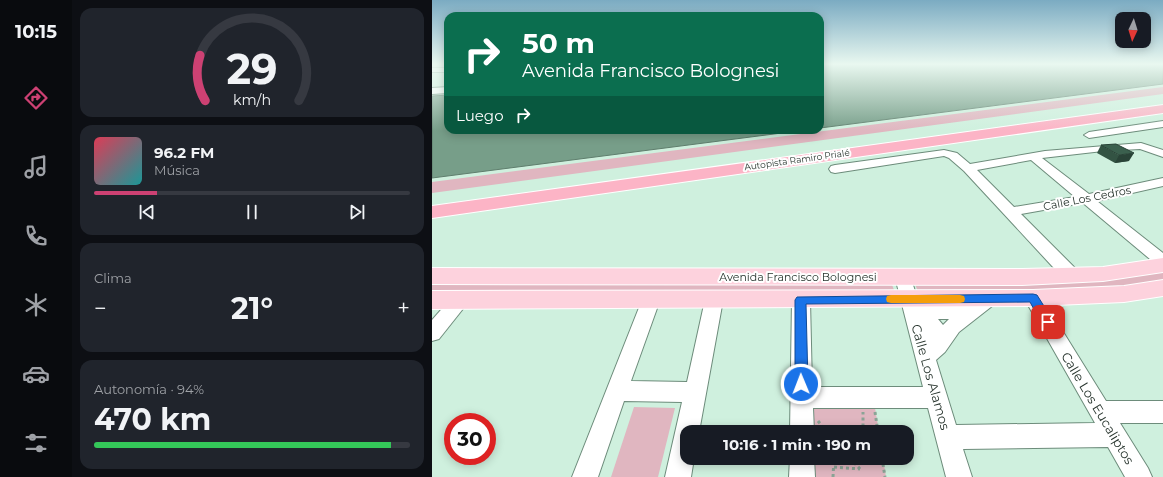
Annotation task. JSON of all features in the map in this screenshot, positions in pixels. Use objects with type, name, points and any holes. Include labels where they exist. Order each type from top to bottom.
[{"type":"highway","name":"Autopista Ramiro Prialé","points":[[432,197],[1163,99]]},
{"type":"highway","name":"Autopista Ramiro Prialé","points":[[432,212],[1163,109]]},
{"type":"main road","name":"Avenida Francisco Bolognesi","points":[[432,276],[1022,277],[1103,274],[1163,265]]},
{"type":"main road","name":"Avenida Francisco Bolognesi","points":[[432,300],[801,300],[914,306],[981,305],[1033,298],[1124,294],[1163,288]]},
{"type":"street","points":[[432,91],[444,90]]},
{"type":"street","points":[[1089,135],[1161,125]]},
{"type":"street","points":[[968,168],[1036,155],[1138,146],[1149,148],[1163,154]]},
{"type":"street","points":[[835,168],[944,153],[953,155],[968,168],[1072,275]]},
{"type":"street","points":[[1036,155],[1101,196]]},
{"type":"street","points":[[1036,155],[1086,199],[1163,261]]},
{"type":"street","name":"Calle Los Cedros","points":[[1011,212],[1086,199],[1163,182]]},
{"type":"street","name":"Calle Los Alamos","points":[[902,277],[932,352],[937,397],[959,477]]},
{"type":"street","name":"Calle Los Eucaliptos","points":[[1033,298],[1139,477]]},
{"type":"street","points":[[432,333],[460,300]]},
{"type":"street","points":[[585,477],[651,300]]},
{"type":"street","points":[[689,425],[714,300]]},
{"type":"street","points":[[801,300],[802,425]]},
{"type":"street","points":[[932,352],[952,327],[981,305]]},
{"type":"street","points":[[617,391],[695,392]]},
{"type":"street","points":[[802,398],[937,397]]},
{"type":"street","points":[[1100,412],[1163,412]]},
{"type":"street","points":[[948,437],[1114,435]]},
{"type":"street","points":[[678,477],[680,465]]},
{"type":"street","points":[[802,465],[802,477]]},
{"type":"path","points":[[862,409],[864,425]]},
{"type":"path","points":[[833,477],[834,467],[860,469],[856,465]]},
{"type":"path","points":[[883,465],[885,477]]},
{"type":"shaded area","points":[[824,86],[1145,86],[824,127]]},
{"type":"shaded area","points":[[1163,87],[1163,94],[432,193],[432,182],[801,134],[824,134],[824,131]]},
{"type":"shaded area","points":[[444,95],[444,134],[774,134],[432,178],[432,96]]},
{"type":"shaded area","points":[[1163,269],[1163,284],[1090,292],[918,292],[915,284]]},
{"type":"shaded area","points":[[432,279],[891,282],[894,290],[889,295],[432,296]]},
{"type":"shaded area","points":[[634,407],[675,408],[658,477],[611,477]]},
{"type":"shaded area","points":[[808,407],[875,408],[878,425],[809,425]]},
{"type":"shaded area","points":[[810,465],[884,465],[886,477],[811,477]]},
{"type":"building","points":[[1116,144],[1134,153],[1119,155],[1101,145]]},
{"type":"slow traffic","points":[[891,299],[960,299]]},
{"type":"route","points":[[801,384],[801,300],[1033,298],[1048,322]]}]
